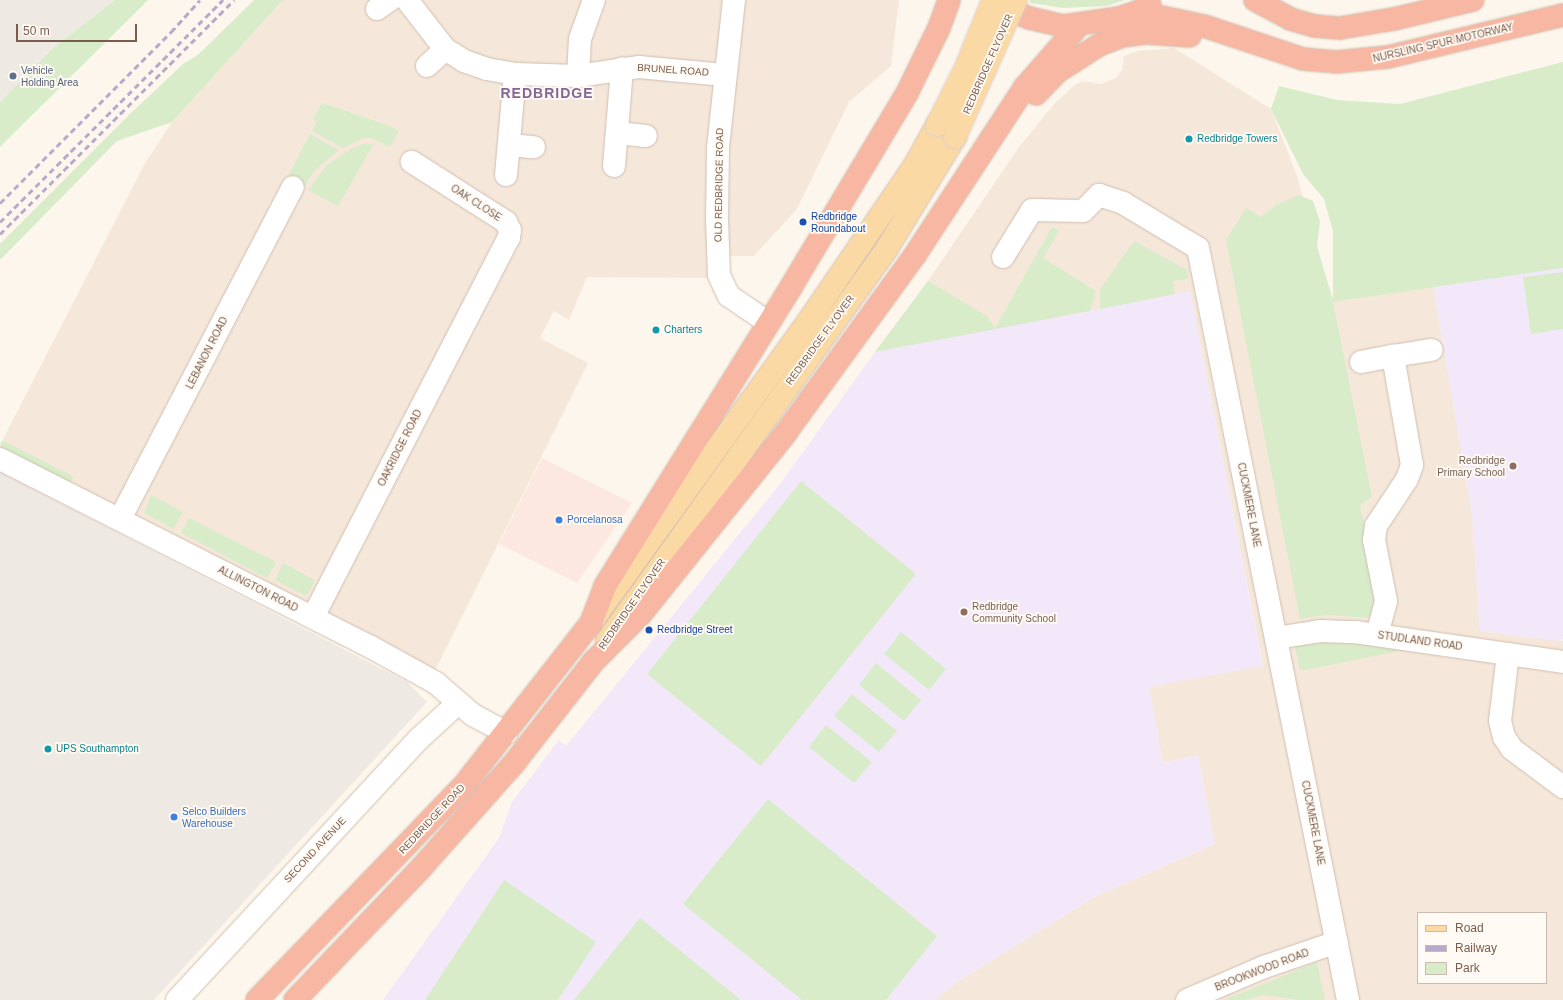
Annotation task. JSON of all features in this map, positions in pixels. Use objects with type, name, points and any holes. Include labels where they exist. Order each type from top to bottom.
[{"type":"highway","name":"REDBRIDGE ROAD","points":[[257,1000],[455,795],[507,733],[591,623],[605,586],[769,323],[917,76],[940,28],[949,0]]},
{"type":"highway","points":[[986,0],[1029,18],[1057,25],[1079,25],[1147,6]]},
{"type":"highway","points":[[1255,0],[1290,19],[1330,28],[1394,19],[1473,0]]},
{"type":"highway","name":"NURSLING SPUR MOTORWAY","points":[[1147,6],[1303,59],[1336,62],[1374,60],[1563,15]]},
{"type":"highway","points":[[295,1000],[421,868],[505,774],[593,662],[640,614],[785,434],[916,255],[1025,87],[1079,25]]},
{"type":"highway","points":[[990,143],[1057,72],[1099,45],[1122,36],[1162,32],[1178,33],[1205,38],[1260,56],[1303,59]]},
{"type":"main road","name":"REDBRIDGE FLYOVER","points":[[591,623],[810,319],[915,165],[966,67],[993,0]]},
{"type":"main road","name":"REDBRIDGE FLYOVER","points":[[593,662],[886,248],[955,137],[1016,0]]},
{"type":"street","name":"BRUNEL ROAD","points":[[407,0],[444,48],[464,61],[515,74],[578,76],[639,66],[725,74]]},
{"type":"street","points":[[578,76],[580,39],[594,0]]},
{"type":"street","name":"OLD REDBRIDGE ROAD","points":[[734,0],[718,148],[716,219],[719,275],[729,296],[769,323]]},
{"type":"street","points":[[427,66],[444,48]]},
{"type":"street","points":[[614,166],[622,68]]},
{"type":"street","points":[[506,175],[515,74]]},
{"type":"street","points":[[617,133],[646,136]]},
{"type":"street","points":[[509,145],[534,147]]},
{"type":"street","name":"OAK CLOSE","points":[[412,162],[506,222],[510,230],[509,238],[488,279]]},
{"type":"street","name":"LEBANON ROAD","points":[[120,519],[293,187]]},
{"type":"street","name":"CUCKMERE LANE","points":[[1003,258],[1032,210],[1083,211],[1099,195],[1123,203],[1198,248],[1348,1000]]},
{"type":"street","name":"OAKRIDGE ROAD","points":[[313,617],[488,279]]},
{"type":"street","points":[[1362,362],[1432,350]]},
{"type":"street","points":[[1377,635],[1386,601],[1374,540],[1376,526],[1407,479],[1412,465],[1393,356]]},
{"type":"street","name":"ALLINGTON ROAD","points":[[0,459],[313,617],[436,683],[457,704],[507,733]]},
{"type":"street","name":"STUDLAND ROAD","points":[[1276,638],[1321,631],[1377,635],[1563,662]]},
{"type":"street","points":[[1508,654],[1500,721],[1504,736],[1512,749],[1563,787]]},
{"type":"street","name":"SECOND AVENUE","points":[[177,1000],[420,738],[457,704]]},
{"type":"street","name":"BROOKWOOD ROAD","points":[[1187,1000],[1264,967],[1337,942]]},
{"type":"shaded area","name":"Vehicle Holding Area","points":[[0,0],[115,0],[52,49],[0,102]]},
{"type":"shaded area","points":[[283,0],[899,0],[891,66],[849,102],[797,209],[754,256],[709,256],[710,278],[587,277],[569,320],[554,311],[540,338],[588,363],[428,685],[0,472],[0,445],[144,165],[172,122]]},
{"type":"shaded area","points":[[1174,48],[1271,109],[1297,176],[1333,302],[1433,286],[1472,514],[1480,631],[1563,641],[1563,1000],[935,1000],[957,982],[1094,897],[1215,844],[1198,755],[1163,763],[1149,687],[1263,665],[1190,292],[875,352],[928,281],[1019,147],[1055,103],[1075,85],[1083,81],[1101,84],[1116,78],[1122,70],[1124,56],[1137,51]]},
{"type":"shaded area","name":"Redbridge Primary School","points":[[1563,268],[1563,639],[1560,641],[1480,631],[1472,514],[1433,286]]},
{"type":"shaded area","name":"Redbridge Community School","points":[[1190,291],[1263,666],[1149,687],[1163,763],[1198,755],[1215,844],[1094,897],[957,982],[935,1000],[383,1000],[499,838],[512,802],[559,740],[566,746],[780,484],[875,352]]},
{"type":"shaded area","name":"Porcelanosa","points":[[542,458],[632,503],[577,583],[499,544]]},
{"type":"shaded area","points":[[0,472],[407,682],[427,702],[154,1000],[0,1000]]},
{"type":"green space","points":[[115,0],[148,0],[0,147],[0,102],[52,49]]},
{"type":"green space","points":[[254,0],[283,0],[172,122],[117,141],[0,260],[0,244],[129,115],[183,64],[199,54]]},
{"type":"green space","points":[[1030,0],[1125,0],[1106,6],[1063,8],[1030,3]]},
{"type":"green space","points":[[1563,62],[1563,268],[1333,302],[1372,497],[1360,505],[1381,607],[1370,618],[1326,615],[1300,619],[1226,240],[1246,208],[1261,217],[1276,205],[1299,195],[1313,201],[1320,221],[1317,247],[1333,300],[1333,231],[1324,199],[1303,174],[1271,109],[1279,86],[1337,100],[1400,104]]},
{"type":"green space","points":[[322,103],[390,126],[399,131],[390,147],[371,138],[364,138],[343,148],[312,131],[317,122],[313,119]]},
{"type":"green space","points":[[310,134],[339,150],[314,171],[304,187],[287,178]]},
{"type":"green space","points":[[366,143],[373,145],[338,206],[308,190],[327,165],[351,149]]},
{"type":"green space","points":[[1052,227],[1059,231],[1043,258],[1096,291],[1090,311],[875,352],[928,281],[987,316],[995,328]]},
{"type":"green space","points":[[1134,241],[1187,270],[1188,279],[1173,281],[1175,294],[1100,309],[1100,289]]},
{"type":"green space","points":[[1563,272],[1563,329],[1531,334],[1523,277]]},
{"type":"green space","points":[[2,440],[74,477],[68,485],[0,451]]},
{"type":"green space","points":[[801,481],[916,574],[761,766],[647,674]]},
{"type":"green space","points":[[151,495],[183,512],[173,529],[144,513]]},
{"type":"green space","points":[[189,518],[276,562],[267,578],[181,533]]},
{"type":"green space","points":[[283,563],[315,580],[308,594],[304,595],[275,580]]},
{"type":"green space","points":[[901,632],[946,669],[929,690],[884,654]]},
{"type":"green space","points":[[1321,639],[1409,649],[1300,671],[1294,642]]},
{"type":"green space","points":[[876,663],[921,700],[904,721],[859,685]]},
{"type":"green space","points":[[852,694],[897,731],[879,752],[834,716]]},
{"type":"green space","points":[[826,725],[872,762],[854,783],[809,747]]},
{"type":"green space","points":[[768,799],[937,936],[886,1000],[802,1000],[683,904]]},
{"type":"green space","points":[[504,880],[596,942],[558,1000],[425,1000]]},
{"type":"green space","points":[[640,918],[741,1000],[574,1000]]},
{"type":"green space","points":[[1317,962],[1325,1000],[1299,1000],[1264,995],[1246,1000],[1224,1000]]},
{"type":"railway","points":[[0,203],[171,32],[200,0]]},
{"type":"railway","points":[[0,222],[223,0]]},
{"type":"railway","points":[[0,234],[234,0]]},
{"type":"place","name":"Vehicle Holding Area","points":[[13,76]]},
{"type":"place","name":"Redbridge Towers","points":[[1189,139]]},
{"type":"place","name":"Redbridge Roundabout","points":[[803,222]]},
{"type":"place","name":"Charters","points":[[656,330]]},
{"type":"place","name":"Redbridge Primary School","points":[[1513,466]]},
{"type":"place","name":"Porcelanosa","points":[[559,520]]},
{"type":"place","name":"Redbridge Community School","points":[[964,612]]},
{"type":"place","name":"Redbridge Street","points":[[649,630]]},
{"type":"place","name":"UPS Southampton","points":[[48,749]]},
{"type":"place","name":"Selco Builders Warehouse","points":[[174,817]]},
{"type":"district","name":"REDBRIDGE","points":[[547,93]]}]
